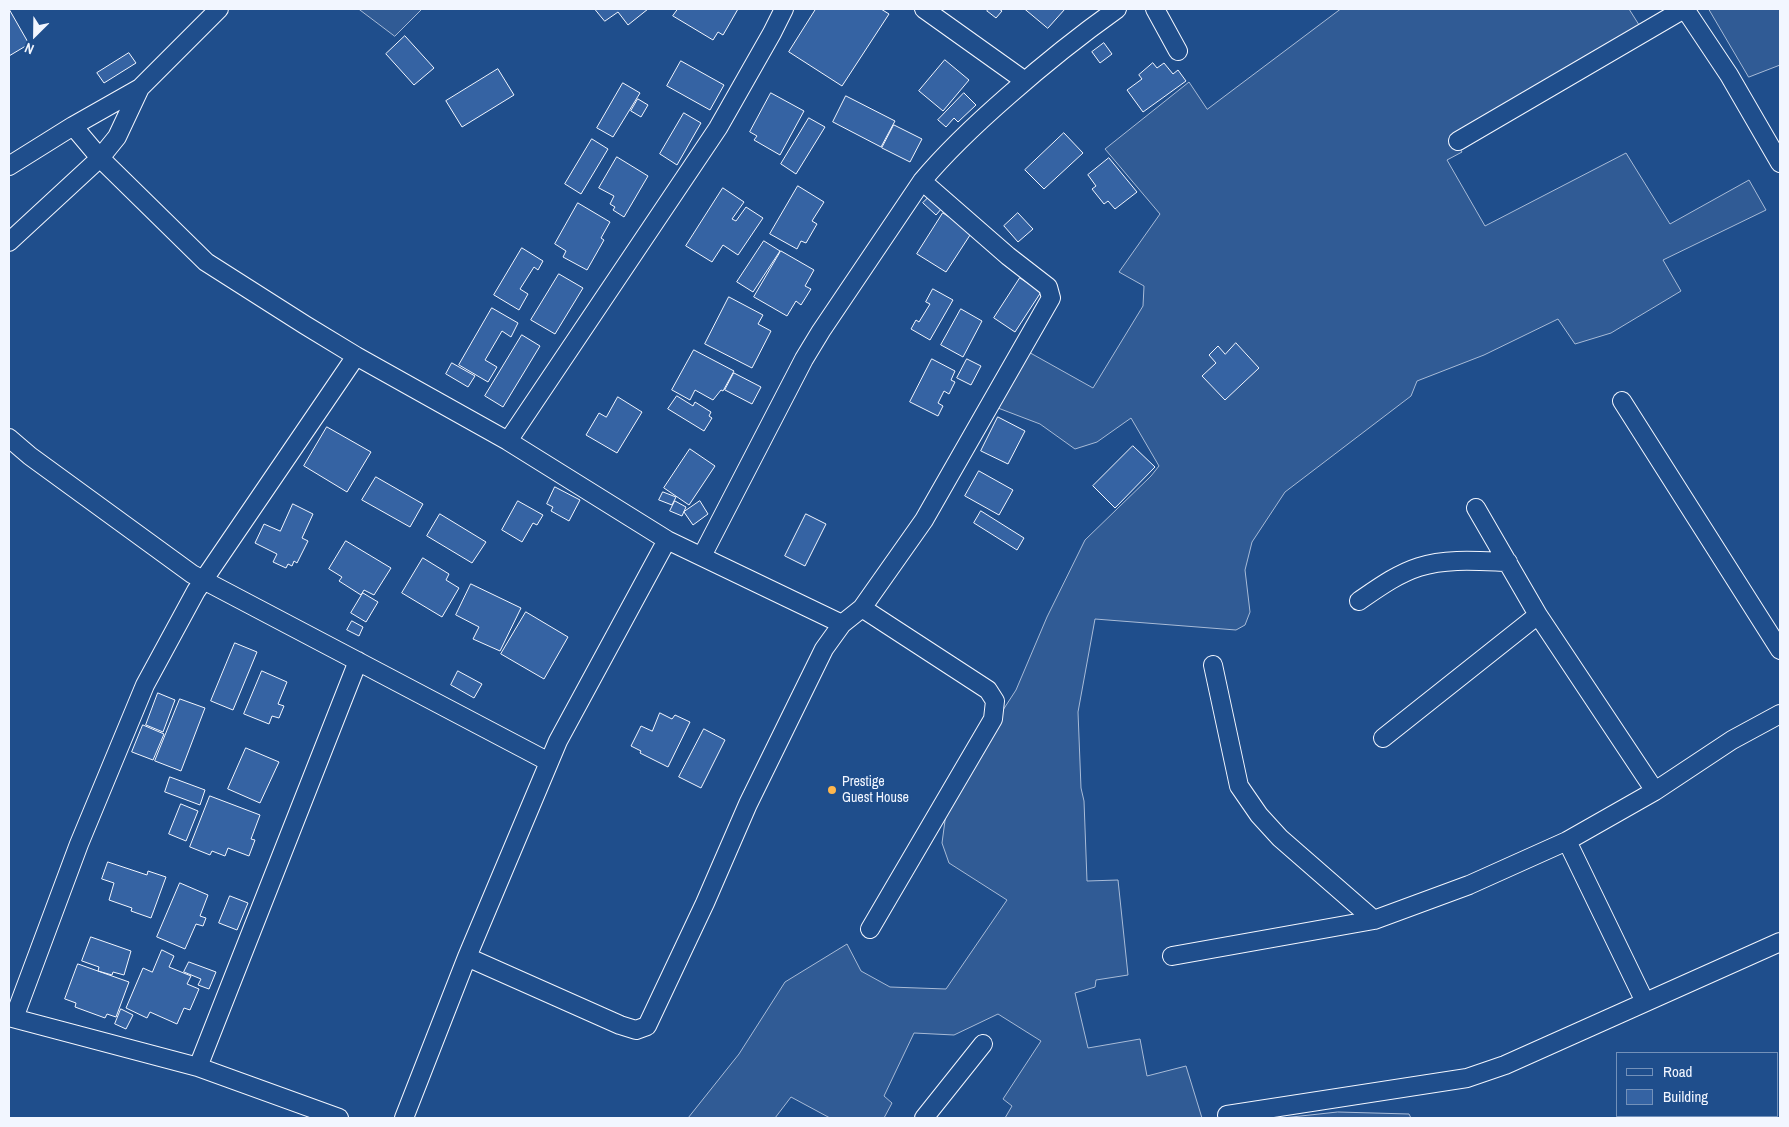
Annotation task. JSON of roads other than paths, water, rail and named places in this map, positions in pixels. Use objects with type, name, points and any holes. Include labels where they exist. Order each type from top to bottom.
[{"type":"street","points":[[9,166],[73,126],[140,88],[219,9]]},
{"type":"street","points":[[508,441],[718,128],[784,9]]},
{"type":"street","points":[[924,9],[1025,81]]},
{"type":"street","points":[[702,556],[821,331],[922,181],[939,160],[975,125],[1025,81],[1089,29],[1117,9]]},
{"type":"street","points":[[1155,9],[1178,51]]},
{"type":"street","points":[[1458,141],[1684,9],[1729,75],[1780,163]]},
{"type":"street","points":[[9,242],[100,158],[117,137],[140,88]]},
{"type":"street","points":[[73,126],[100,158],[206,262],[356,356],[508,441],[667,540],[842,624]]},
{"type":"street","points":[[467,957],[620,1025],[636,1030],[647,1026],[705,903],[748,804],[824,649],[842,624],[862,608],[924,520],[1051,298],[1048,287],[1008,256],[922,181]]},
{"type":"street","points":[[339,1118],[198,1067],[12,1018],[79,844],[145,685],[196,591],[356,356]]},
{"type":"street","points":[[1622,401],[1780,650]]},
{"type":"street","points":[[9,438],[30,456],[204,580],[549,762]]},
{"type":"street","points":[[1476,508],[1538,615],[1655,791]]},
{"type":"street","points":[[404,1118],[467,957],[558,741],[667,540]]},
{"type":"street","points":[[1359,601],[1385,582],[1420,566],[1455,561],[1508,562]]},
{"type":"street","points":[[862,608],[988,690],[995,701],[993,719],[870,929]]},
{"type":"street","points":[[1383,738],[1538,615]]},
{"type":"street","points":[[198,1067],[358,661]]},
{"type":"street","points":[[1213,665],[1238,786],[1259,815],[1280,838],[1374,920]]},
{"type":"street","points":[[1172,956],[1374,920],[1469,885],[1567,841],[1655,791],[1732,740],[1780,714]]},
{"type":"street","points":[[1567,841],[1644,1002]]},
{"type":"street","points":[[1227,1115],[1467,1078],[1505,1065],[1780,942]]},
{"type":"street","points":[[924,1118],[983,1044]]},
{"type":"place","name":"Prestige Guest House","points":[[832,790]]}]
